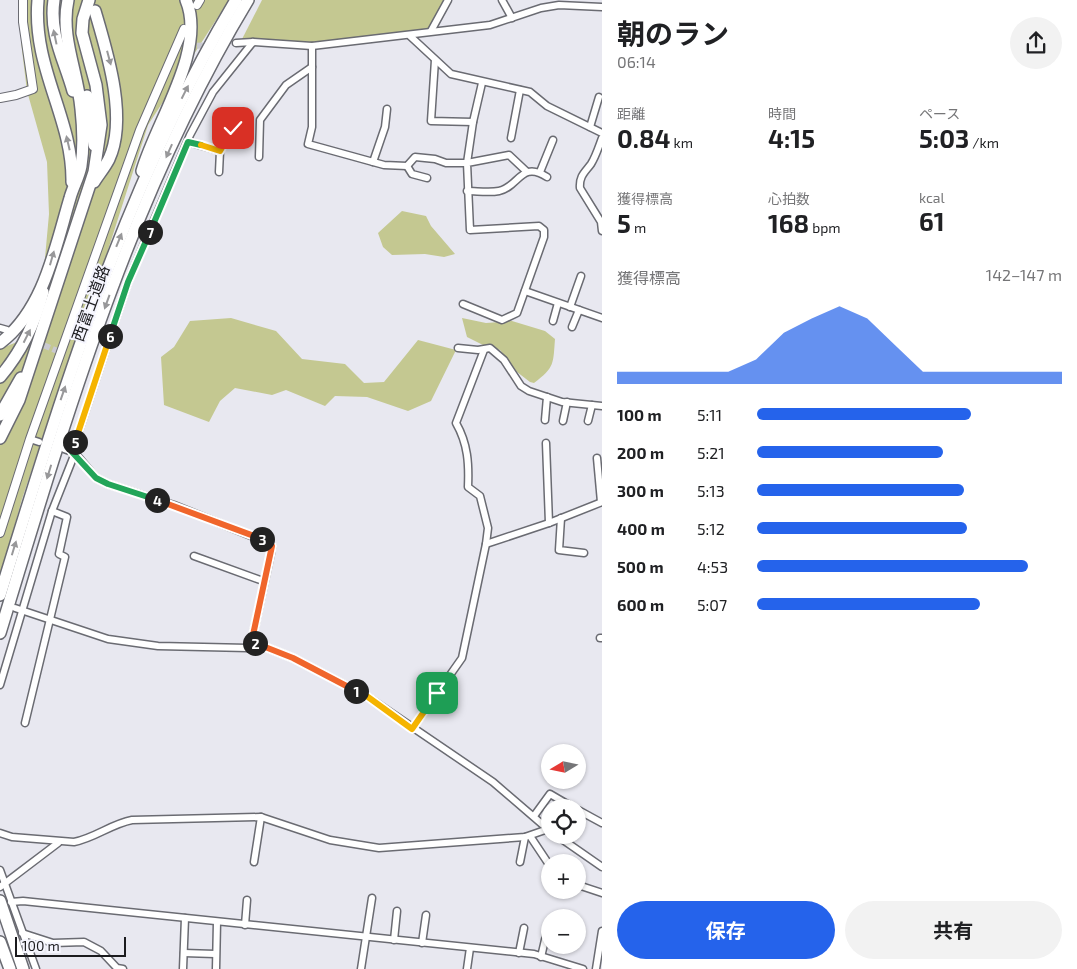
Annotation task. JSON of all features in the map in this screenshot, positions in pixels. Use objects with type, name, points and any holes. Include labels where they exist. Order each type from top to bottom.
[{"type":"highway","points":[[38,0],[39,42],[45,71],[66,133],[72,160],[71,192]]},
{"type":"highway","points":[[54,0],[53,24],[55,38],[74,96],[83,152]]},
{"type":"highway","points":[[0,377],[22,346],[36,318],[71,192],[81,168],[83,152],[80,90],[65,27],[68,0]]},
{"type":"highway","points":[[75,0],[72,27],[86,88],[96,157]]},
{"type":"highway","points":[[0,438],[19,400],[89,189],[96,157],[101,125],[96,85],[82,32],[83,19],[89,0]]},
{"type":"highway","name":"西富士道路","points":[[0,595],[76,356],[129,215],[176,111],[236,0]]},
{"type":"highway","name":"西富士道路","points":[[0,633],[86,359],[141,214],[177,133],[248,0]]},
{"type":"highway","points":[[177,133],[256,0]]},
{"type":"highway","points":[[129,215],[148,150],[186,63],[191,24],[189,8],[194,2]]},
{"type":"highway","points":[[89,189],[109,158],[114,141],[116,109],[110,64],[95,11]]},
{"type":"highway","points":[[0,343],[10,336],[25,316],[46,279]]},
{"type":"highway","points":[[0,415],[33,357]]},
{"type":"highway","points":[[6,901],[23,969]]},
{"type":"highway","points":[[0,942],[10,969]]},
{"type":"street","points":[[0,98],[33,89],[23,22],[23,0]]},
{"type":"street","points":[[431,31],[448,0]]},
{"type":"street","points":[[502,0],[512,18]]},
{"type":"street","points":[[236,44],[253,42],[312,46],[410,36],[431,31],[490,25],[541,8],[559,5],[602,8]]},
{"type":"street","points":[[0,533],[30,439],[140,130],[179,46],[184,28]]},
{"type":"street","points":[[410,36],[451,74],[482,83],[530,92],[547,106],[602,133]]},
{"type":"street","points":[[0,685],[24,610],[52,511],[128,282],[188,142],[213,92],[253,42]]},
{"type":"street","points":[[312,46],[312,127],[308,144],[373,162],[407,166]]},
{"type":"street","points":[[435,60],[431,121],[473,122]]},
{"type":"street","points":[[259,156],[260,120],[286,85],[312,67]]},
{"type":"street","points":[[463,304],[502,320],[517,313],[544,237],[544,230],[539,226],[470,230],[466,163],[482,83]]},
{"type":"street","points":[[511,138],[520,90]]},
{"type":"street","points":[[590,128],[599,97]]},
{"type":"street","points":[[373,162],[385,127],[387,109]]},
{"type":"street","points":[[219,172],[220,151],[233,128]]},
{"type":"street","points":[[602,138],[592,163],[583,172],[579,183],[580,188],[601,222],[602,231]]},
{"type":"street","points":[[540,172],[553,140]]},
{"type":"street","points":[[188,142],[220,151]]},
{"type":"street","points":[[407,166],[415,157],[435,158],[446,163],[466,163],[509,155],[526,171],[540,172],[548,177]]},
{"type":"street","points":[[407,166],[412,174],[427,178]]},
{"type":"street","points":[[467,191],[500,191],[526,171]]},
{"type":"street","points":[[570,307],[581,276]]},
{"type":"street","points":[[526,291],[602,318]]},
{"type":"street","points":[[552,321],[558,303]]},
{"type":"street","points":[[572,327],[579,310]]},
{"type":"street","points":[[458,348],[484,350],[490,348],[498,353],[521,386],[547,397],[567,402],[602,406]]},
{"type":"street","points":[[412,729],[462,658],[486,544],[488,528],[480,496],[468,488],[465,439],[456,423],[484,350]]},
{"type":"street","points":[[545,420],[547,397]]},
{"type":"street","points":[[562,421],[567,402]]},
{"type":"street","points":[[588,421],[592,405]]},
{"type":"street","points":[[30,439],[39,442]]},
{"type":"street","points":[[546,443],[550,523]]},
{"type":"street","points":[[64,449],[73,452],[96,478],[108,484],[177,506],[269,543],[272,546],[253,635],[255,643]]},
{"type":"street","points":[[486,544],[550,523],[601,502],[597,458]]},
{"type":"street","points":[[25,723],[65,557],[59,554],[67,517],[52,511]]},
{"type":"street","points":[[561,518],[559,550],[584,553]]},
{"type":"street","points":[[194,556],[264,581]]},
{"type":"street","points":[[15,608],[108,639],[158,646],[248,648],[255,643]]},
{"type":"street","points":[[255,643],[293,658],[368,697],[412,729],[493,782],[541,823]]},
{"type":"street","points":[[546,799],[550,794],[559,799]]},
{"type":"street","points":[[534,816],[541,806]]},
{"type":"street","points":[[586,814],[602,823]]},
{"type":"street","points":[[0,833],[12,837],[58,843],[82,841],[117,822],[132,820],[261,817],[330,840],[379,848],[527,837],[541,833]]},
{"type":"street","points":[[254,862],[261,817]]},
{"type":"street","points":[[520,862],[527,837]]},
{"type":"street","points":[[527,837],[541,855]]},
{"type":"street","points":[[2,885],[58,843]]},
{"type":"street","points":[[569,844],[602,867]]},
{"type":"street","points":[[0,870],[6,901],[22,933],[36,969]]},
{"type":"street","points":[[586,888],[602,893]]},
{"type":"street","points":[[360,969],[372,898]]},
{"type":"street","points":[[245,925],[247,900]]},
{"type":"street","points":[[6,901],[22,901],[519,953],[541,956],[583,969]]},
{"type":"street","points":[[394,940],[397,911]]},
{"type":"street","points":[[422,943],[426,915]]},
{"type":"street","points":[[183,969],[185,918]]},
{"type":"street","points":[[216,969],[217,922]]},
{"type":"street","points":[[519,953],[524,928]]},
{"type":"street","points":[[596,969],[602,931]]},
{"type":"street","points":[[22,933],[53,943],[84,942],[101,951],[117,968],[124,969]]},
{"type":"street","points":[[467,969],[470,948]]},
{"type":"street","points":[[184,953],[215,954]]},
{"type":"green space","points":[[28,0],[229,0],[148,125],[107,253],[22,499],[0,578],[0,349],[24,339],[44,269],[49,214],[47,162],[27,91],[21,42],[25,31]]},
{"type":"green space","points":[[262,0],[446,0],[428,30],[319,45],[240,43]]},
{"type":"green space","points":[[402,211],[426,216],[431,226],[455,254],[444,257],[425,254],[392,255],[383,247],[378,233]]},
{"type":"green space","points":[[231,318],[276,331],[302,359],[345,364],[364,383],[384,382],[418,340],[456,350],[431,401],[408,411],[367,397],[335,396],[325,406],[286,390],[272,395],[235,388],[220,401],[209,422],[164,405],[161,357],[174,347],[190,321]]},
{"type":"green space","points":[[462,318],[486,323],[512,321],[545,331],[555,339],[552,364],[546,373],[534,383],[530,382],[517,372],[500,350],[483,345],[467,337]]},
{"type":"tunnel","points":[[188,46],[213,45]]},
{"type":"tunnel","points":[[36,342],[62,353]]},
{"type":"route","points":[[233,128],[220,151],[188,142],[128,282],[72,452],[77,455],[96,478],[108,484],[177,506],[260,538],[272,546],[253,635],[255,643],[293,658],[368,697],[412,729],[437,693]]}]
